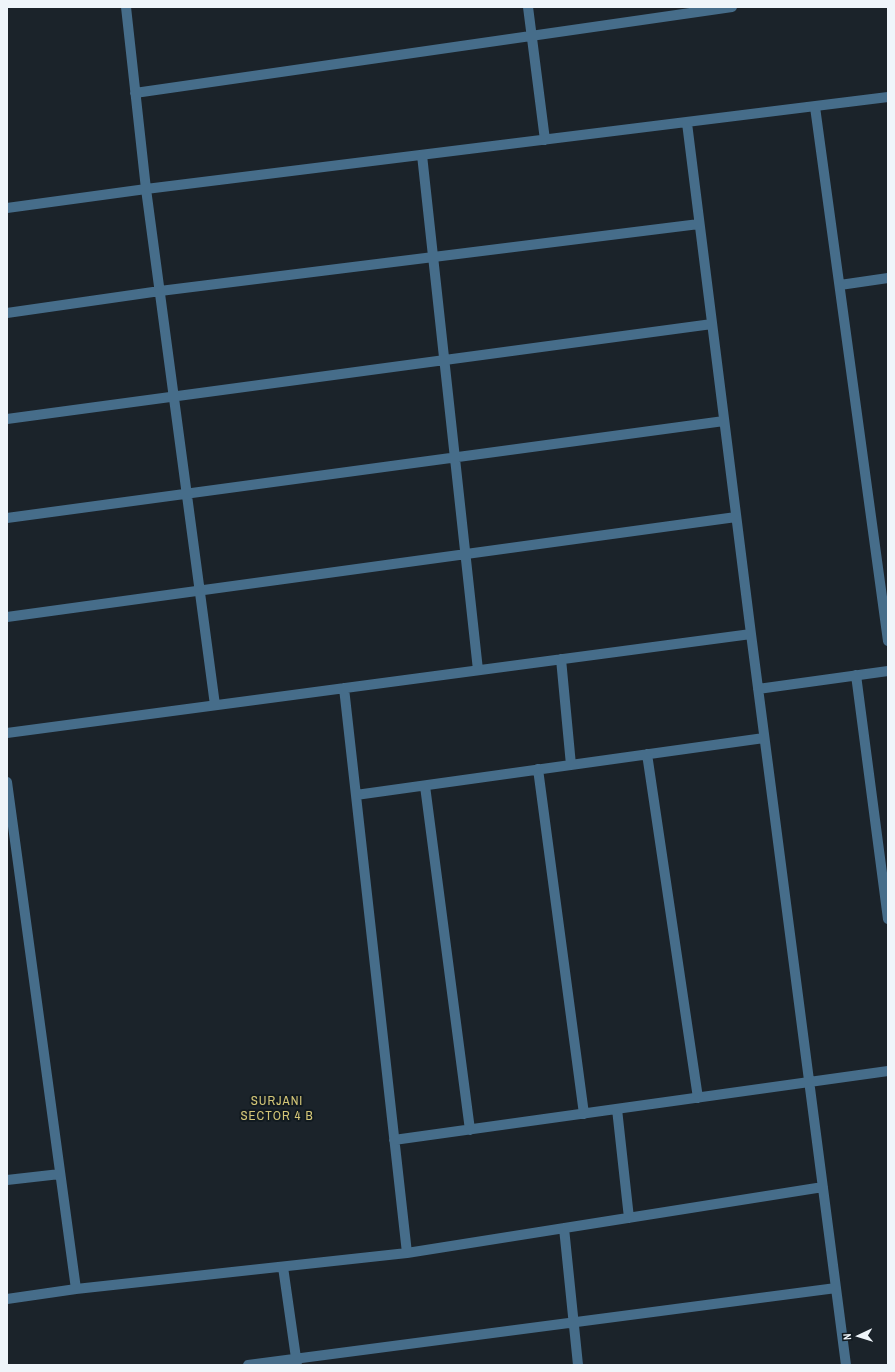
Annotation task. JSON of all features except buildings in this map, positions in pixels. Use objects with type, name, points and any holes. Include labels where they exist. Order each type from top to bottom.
[{"type":"street","points":[[126,7],[146,189],[215,705]]},
{"type":"street","points":[[528,7],[545,140]]},
{"type":"street","points":[[135,92],[732,7]]},
{"type":"street","points":[[7,208],[146,189],[422,156],[888,97]]},
{"type":"street","points":[[815,107],[888,641]]},
{"type":"street","points":[[686,123],[764,738],[846,1365]]},
{"type":"street","points":[[422,156],[478,670]]},
{"type":"street","points":[[7,313],[160,292],[699,224]]},
{"type":"street","points":[[840,285],[888,278]]},
{"type":"street","points":[[7,419],[712,324]]},
{"type":"street","points":[[7,518],[724,422]]},
{"type":"street","points":[[7,617],[736,517]]},
{"type":"street","points":[[7,733],[751,634]]},
{"type":"street","points":[[561,659],[571,765]]},
{"type":"street","points":[[758,689],[888,671]]},
{"type":"street","points":[[856,675],[888,919]]},
{"type":"street","points":[[344,688],[407,1253]]},
{"type":"street","points":[[356,795],[764,738]]},
{"type":"street","points":[[647,754],[698,1098]]},
{"type":"street","points":[[538,769],[584,1114]]},
{"type":"street","points":[[7,782],[10,829],[76,1289]]},
{"type":"street","points":[[425,786],[470,1130]]},
{"type":"street","points":[[394,1140],[888,1071]]},
{"type":"street","points":[[617,1109],[629,1218]]},
{"type":"street","points":[[7,1180],[60,1174]]},
{"type":"street","points":[[7,1299],[76,1289],[407,1253],[823,1187]]},
{"type":"street","points":[[564,1228],[578,1365]]},
{"type":"street","points":[[283,1266],[296,1361]]},
{"type":"street","points":[[248,1365],[296,1361],[573,1322],[836,1288]]},
{"type":"district","name":"SURJANI SECTOR 4 B","points":[[277,1110]]}]
